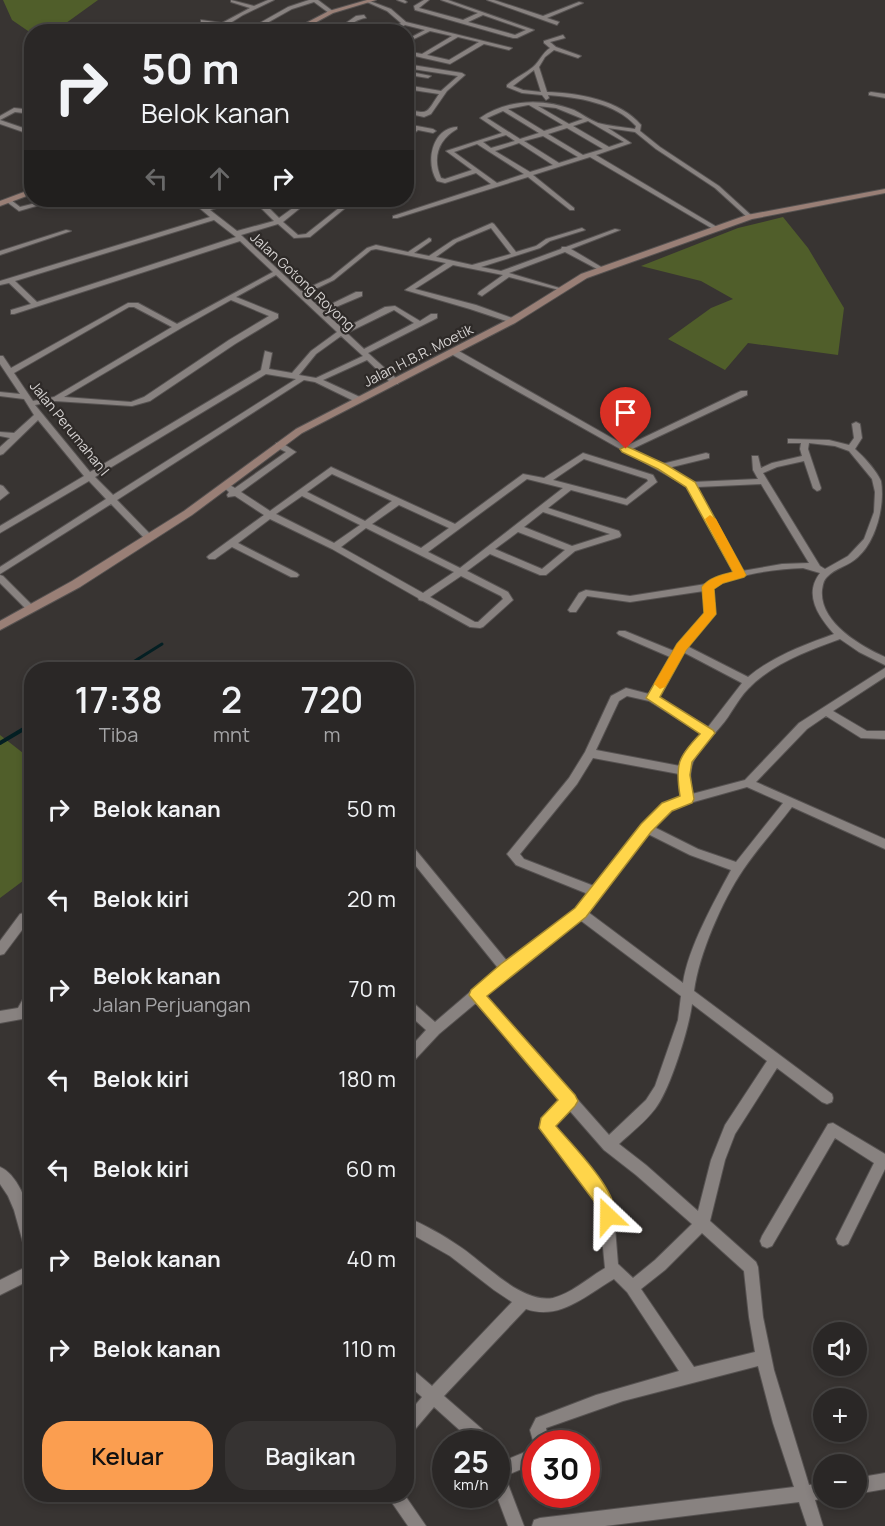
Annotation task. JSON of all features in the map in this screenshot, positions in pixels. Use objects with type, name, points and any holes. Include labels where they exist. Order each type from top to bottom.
[{"type":"street","points":[[235,0],[232,2],[254,8]]},
{"type":"street","points":[[224,24],[272,0]]},
{"type":"street","points":[[260,24],[290,8],[314,0],[331,12]]},
{"type":"street","points":[[427,0],[416,7],[417,9],[515,37],[531,30],[443,0]]},
{"type":"street","points":[[489,0],[557,23]]},
{"type":"street","points":[[308,24],[331,12],[371,1],[408,24]]},
{"type":"street","points":[[543,18],[581,3]]},
{"type":"street","points":[[463,22],[483,14]]},
{"type":"street","points":[[203,21],[217,24]]},
{"type":"street","points":[[230,21],[238,23]]},
{"type":"street","points":[[414,25],[509,48]]},
{"type":"street","points":[[414,38],[430,29]]},
{"type":"street","points":[[422,56],[456,36]]},
{"type":"street","points":[[562,37],[546,42],[554,48],[578,56]]},
{"type":"street","points":[[414,54],[450,62],[483,42]]},
{"type":"street","points":[[554,48],[546,51],[536,67],[509,86],[526,92],[565,95],[625,112],[638,124],[638,131]]},
{"type":"street","points":[[414,67],[462,74],[443,93],[428,114],[414,112]]},
{"type":"street","points":[[414,71],[418,67]]},
{"type":"street","points":[[536,67],[548,104]]},
{"type":"street","points":[[414,76],[427,77],[435,70]]},
{"type":"street","points":[[414,88],[443,93]]},
{"type":"street","points":[[871,94],[885,96]]},
{"type":"street","points":[[529,103],[608,149]]},
{"type":"street","points":[[395,217],[628,143],[570,109],[548,104],[529,103],[483,118],[558,165]]},
{"type":"street","points":[[0,120],[24,105]]},
{"type":"street","points":[[14,110],[24,111]]},
{"type":"street","points":[[505,110],[582,157]]},
{"type":"street","points":[[491,150],[589,119]]},
{"type":"street","points":[[0,120],[24,130]]},
{"type":"street","points":[[598,124],[638,131],[658,148],[717,187],[750,217]]},
{"type":"street","points":[[414,127],[433,131]]},
{"type":"street","points":[[414,131],[417,128]]},
{"type":"street","points":[[454,128],[439,141],[435,154],[434,174],[443,181],[476,171]]},
{"type":"street","points":[[495,184],[449,151],[507,133]]},
{"type":"street","points":[[478,142],[528,174],[572,209]]},
{"type":"street","points":[[591,155],[715,228]]},
{"type":"street","name":"Jalan H.B.R. Moetik","points":[[0,626],[149,538],[223,488],[309,425],[454,352],[601,269],[750,217],[885,191]]},
{"type":"street","points":[[0,204],[24,194]]},
{"type":"street","points":[[9,201],[19,209],[27,207]]},
{"type":"street","name":"Jalan Gotong Royong","points":[[204,207],[395,382]]},
{"type":"street","points":[[207,209],[214,207]]},
{"type":"street","points":[[264,207],[296,237],[305,237],[343,207]]},
{"type":"street","points":[[14,312],[277,219],[298,207]]},
{"type":"street","points":[[0,283],[11,282],[216,217]]},
{"type":"street","points":[[431,258],[450,244],[492,225],[515,255]]},
{"type":"street","points":[[555,227],[566,235]]},
{"type":"street","points":[[471,266],[515,255],[538,247],[548,240],[582,230]]},
{"type":"street","points":[[482,294],[505,274],[564,248],[617,230]]},
{"type":"street","points":[[0,253],[68,231]]},
{"type":"street","points":[[411,252],[429,240]]},
{"type":"street","points":[[300,294],[332,279],[373,247],[411,252],[561,290]]},
{"type":"street","points":[[564,248],[601,269]]},
{"type":"street","points":[[451,263],[409,290],[470,308],[474,307],[512,321]]},
{"type":"street","points":[[56,399],[229,297],[276,272]]},
{"type":"street","points":[[11,282],[36,305]]},
{"type":"street","points":[[319,312],[358,294]]},
{"type":"street","points":[[0,393],[28,401],[56,399],[128,405],[143,401],[275,316],[229,297]]},
{"type":"street","points":[[10,372],[128,306],[135,305],[178,327]]},
{"type":"street","points":[[0,571],[299,376],[316,350],[341,332],[390,308],[420,324]]},
{"type":"street","points":[[317,380],[434,316]]},
{"type":"street","points":[[454,352],[691,485],[740,575]]},
{"type":"street","points":[[265,371],[268,353]]},
{"type":"street","name":"Jalan Perumahan I","points":[[0,358],[38,415],[88,476],[149,538]]},
{"type":"street","points":[[0,530],[265,371],[317,380],[359,400]]},
{"type":"street","points":[[626,449],[744,393]]},
{"type":"street","points":[[0,452],[38,415]]},
{"type":"street","points":[[851,449],[858,438],[856,424]]},
{"type":"street","points":[[0,434],[16,436]]},
{"type":"street","points":[[573,610],[586,593],[630,599],[708,587],[719,580],[740,575],[801,565],[821,570],[856,554],[882,513],[877,481],[851,449],[837,444],[791,441]]},
{"type":"street","points":[[805,442],[804,449],[817,488]]},
{"type":"street","points":[[236,495],[292,452],[279,445]]},
{"type":"street","points":[[422,552],[525,476],[627,502],[653,482],[650,477],[585,456],[579,456],[546,480]]},
{"type":"street","points":[[662,467],[706,456]]},
{"type":"street","points":[[755,458],[761,477],[821,570],[818,584],[819,602],[826,617],[841,635],[868,654],[885,661]]},
{"type":"street","points":[[691,485],[761,477],[775,465],[807,458]]},
{"type":"street","points":[[212,557],[332,470],[455,527]]},
{"type":"street","points":[[422,598],[459,573],[570,487]]},
{"type":"street","points":[[0,488],[5,493],[0,497]]},
{"type":"street","points":[[223,488],[477,626],[508,600],[505,594],[301,492]]},
{"type":"street","points":[[335,548],[398,501]]},
{"type":"street","points":[[489,549],[543,573],[572,549],[617,534],[541,509]]},
{"type":"street","points":[[517,528],[572,549]]},
{"type":"street","points":[[231,543],[294,575]]},
{"type":"street","points":[[0,578],[31,609]]},
{"type":"street","points":[[652,698],[679,651],[710,614],[708,587]]},
{"type":"street","points":[[621,633],[679,651],[749,682]]},
{"type":"street","points":[[687,799],[684,771],[689,754],[709,733],[749,682],[784,658],[841,635]]},
{"type":"street","points":[[414,1052],[435,1030],[506,969],[580,913],[646,828],[667,807],[687,799],[748,783],[803,726],[885,672]]},
{"type":"street","points":[[597,892],[520,862],[513,854],[569,786],[590,753],[618,695],[632,692],[652,698],[709,733]]},
{"type":"street","points":[[825,711],[865,735],[885,735]]},
{"type":"street","points":[[590,753],[684,771]]},
{"type":"street","points":[[748,783],[885,844]]},
{"type":"street","points":[[609,1144],[651,1104],[660,1089],[681,1030],[690,977],[704,935],[738,868],[790,802]]},
{"type":"street","points":[[646,828],[694,852],[738,868]]},
{"type":"street","points":[[414,856],[506,969]]},
{"type":"street","points":[[580,913],[827,1098]]},
{"type":"street","points":[[0,950],[24,918]]},
{"type":"street","points":[[477,995],[609,1144],[751,1267],[756,1319],[764,1357],[815,1526]]},
{"type":"street","points":[[414,1011],[435,1030]]},
{"type":"street","points":[[0,1017],[24,1015]]},
{"type":"street","points":[[632,1287],[660,1265],[702,1224],[718,1160],[730,1130],[775,1060]]},
{"type":"street","points":[[569,1101],[547,1124],[548,1128],[606,1204],[612,1271]]},
{"type":"street","points":[[767,1241],[833,1129],[884,1161],[843,1239]]},
{"type":"street","points":[[0,1174],[14,1193],[24,1219]]},
{"type":"street","points":[[414,1228],[454,1250],[523,1301],[546,1306],[575,1295],[612,1271],[618,1270],[632,1287],[691,1376]]},
{"type":"street","points":[[0,1288],[24,1274]]},
{"type":"street","points":[[414,1419],[523,1301]]},
{"type":"street","points":[[538,1430],[541,1423],[621,1393],[764,1357]]},
{"type":"street","points":[[414,1380],[472,1430]]},
{"type":"street","points":[[867,1483],[885,1481]]},
{"type":"street","points":[[540,1526],[813,1493]]},
{"type":"street","points":[[400,1502],[418,1526]]},
{"type":"street","points":[[509,1508],[516,1526]]},
{"type":"green space","points":[[3,0],[98,0],[65,24],[24,24],[24,28],[12,20]]},
{"type":"green space","points":[[783,217],[808,248],[844,308],[838,355],[748,343],[725,370],[668,339],[711,308],[733,299],[701,281],[641,266],[738,228]]},
{"type":"green space","points":[[0,735],[24,754],[24,880],[0,898]]},
{"type":"waterway","points":[[133,662],[162,644]]},
{"type":"waterway","points":[[0,743],[24,729]]},
{"type":"slow traffic","points":[[660,684],[681,647],[710,614],[708,587],[719,580],[740,575],[710,519]]},
{"type":"route","points":[[608,1216],[606,1204],[600,1195],[548,1128],[547,1124],[569,1101],[477,995],[506,969],[580,913],[646,828],[667,807],[687,799],[683,775],[685,762],[689,754],[709,733],[652,698],[681,647],[710,614],[708,587],[719,580],[740,575],[691,485],[675,474],[626,449]]}]
